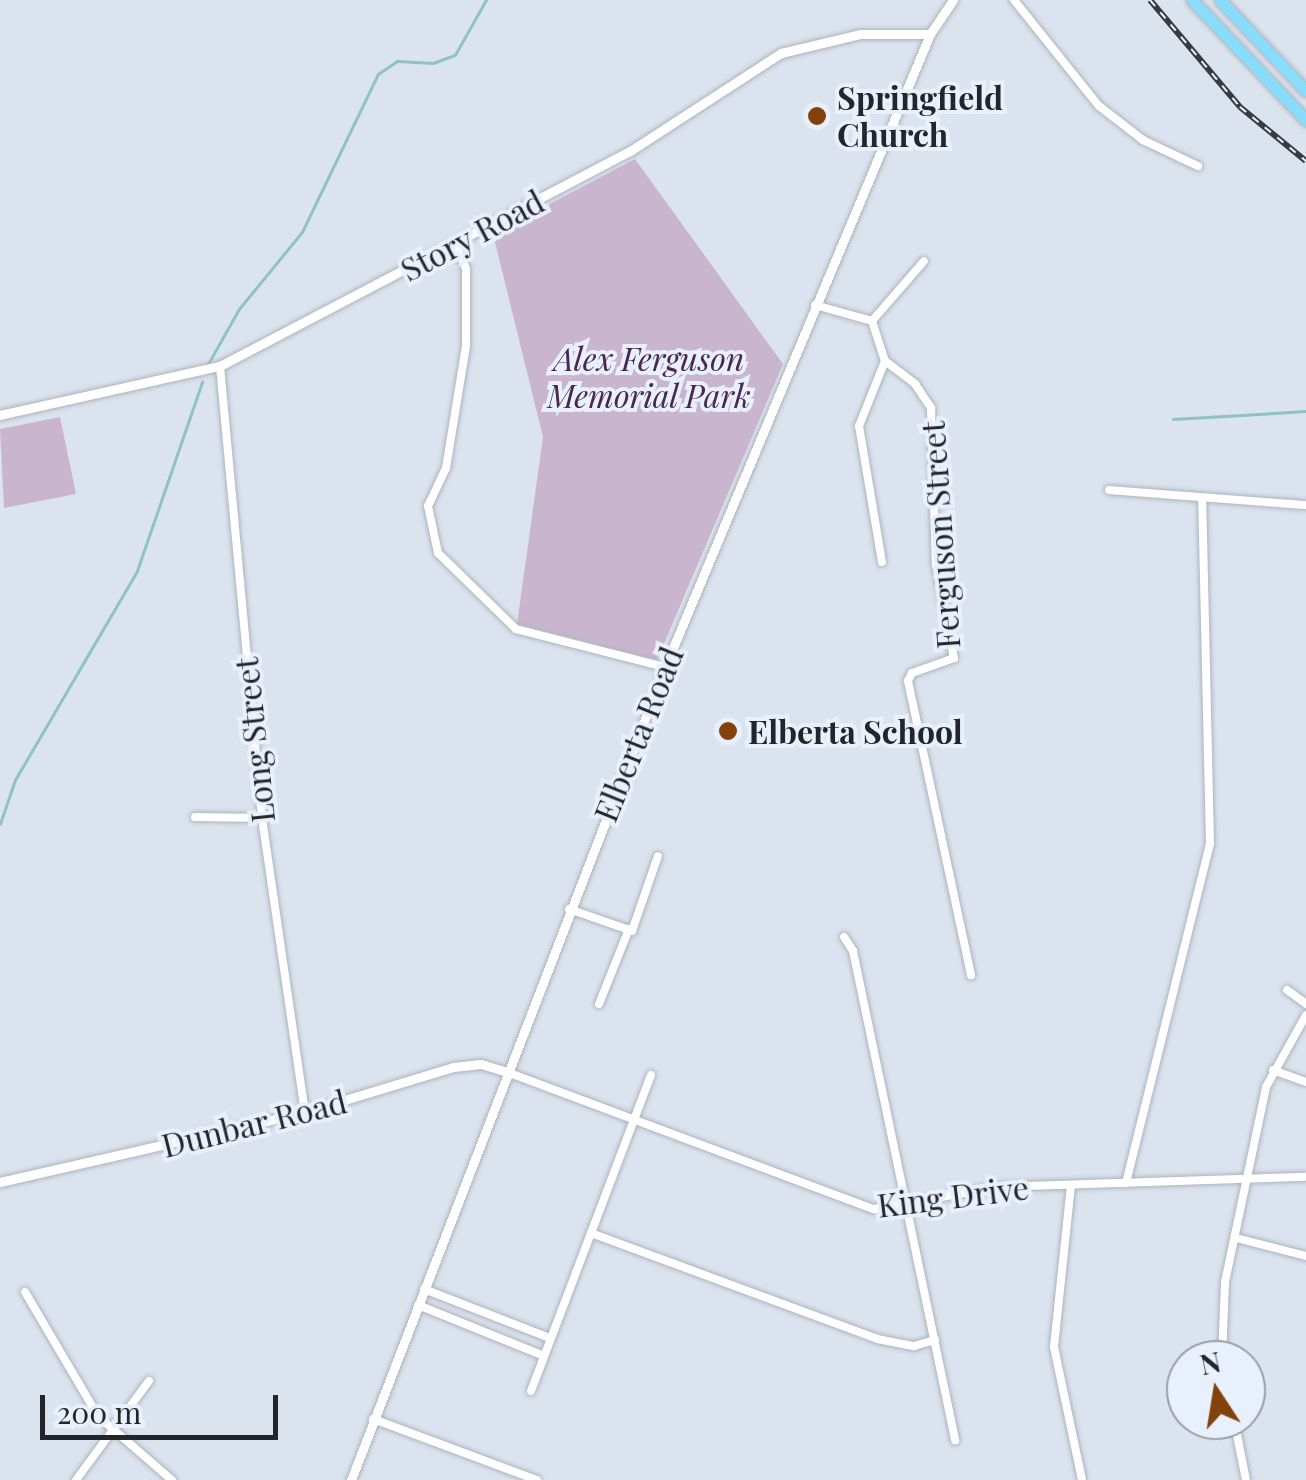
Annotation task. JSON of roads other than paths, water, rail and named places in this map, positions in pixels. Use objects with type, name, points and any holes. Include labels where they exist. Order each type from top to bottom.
[{"type":"main road","points":[[1192,0],[1306,120]]},
{"type":"main road","points":[[1220,0],[1306,91]]},
{"type":"street","name":"Elberta Road","points":[[351,1480],[504,1071],[664,667],[930,34],[953,0]]},
{"type":"street","points":[[1014,0],[1099,106],[1143,140],[1198,166]]},
{"type":"street","name":"Story Road","points":[[0,416],[220,366],[666,130],[781,53],[842,36],[930,34]]},
{"type":"street","points":[[454,244],[466,269],[466,346],[446,468],[428,506],[438,553],[516,630],[664,667]]},
{"type":"street","points":[[872,321],[924,261]]},
{"type":"street","points":[[815,305],[872,321]]},
{"type":"street","points":[[872,321],[885,361],[860,426],[882,562]]},
{"type":"street","name":"Ferguson Street","points":[[885,361],[924,394],[934,426],[936,564],[954,658],[912,673],[908,681],[971,975]]},
{"type":"street","name":"Long Street","points":[[220,366],[262,818],[304,1112]]},
{"type":"street","points":[[1109,490],[1202,502],[1306,505]]},
{"type":"street","points":[[1126,1183],[1210,844],[1202,502]]},
{"type":"street","points":[[195,817],[262,818]]},
{"type":"street","points":[[599,1004],[658,856]]},
{"type":"street","points":[[569,908],[629,930]]},
{"type":"street","points":[[844,937],[853,951],[955,1440]]},
{"type":"street","points":[[1287,990],[1306,1004]]},
{"type":"street","points":[[1220,1340],[1219,1321],[1274,1070],[1306,1015]]},
{"type":"street","name":"Dunbar Road","points":[[0,1182],[304,1112],[454,1067],[481,1064],[504,1071]]},
{"type":"street","points":[[1274,1070],[1306,1082]]},
{"type":"street","name":"King Drive","points":[[504,1071],[859,1206],[907,1206],[978,1190],[1306,1177]]},
{"type":"street","points":[[531,1391],[650,1075]]},
{"type":"street","points":[[1071,1185],[1054,1346],[1082,1480]]},
{"type":"street","points":[[590,1232],[876,1339],[914,1346],[936,1340]]},
{"type":"street","points":[[1236,1238],[1306,1256]]},
{"type":"street","points":[[424,1289],[550,1338]]},
{"type":"street","points":[[25,1292],[111,1431],[172,1480]]},
{"type":"street","points":[[418,1306],[544,1356]]},
{"type":"street","points":[[76,1480],[149,1381]]},
{"type":"street","points":[[373,1419],[537,1480]]},
{"type":"street","points":[[1238,1440],[1246,1480]]},
{"type":"waterway","points":[[208,364],[239,309],[302,232],[378,74],[397,61],[433,63],[455,55],[486,0]]},
{"type":"waterway","points":[[0,824],[15,780],[137,571],[202,382]]},
{"type":"waterway","points":[[1173,419],[1306,411]]},
{"type":"railway","points":[[1150,0],[1240,107],[1306,161]]},
{"type":"place","name":"Springfield Church","points":[[817,116]]},
{"type":"place","name":"Elberta School","points":[[728,731]]},
{"type":"park label","name":"Alex Ferguson Memorial Park","points":[[649,378]]}]
